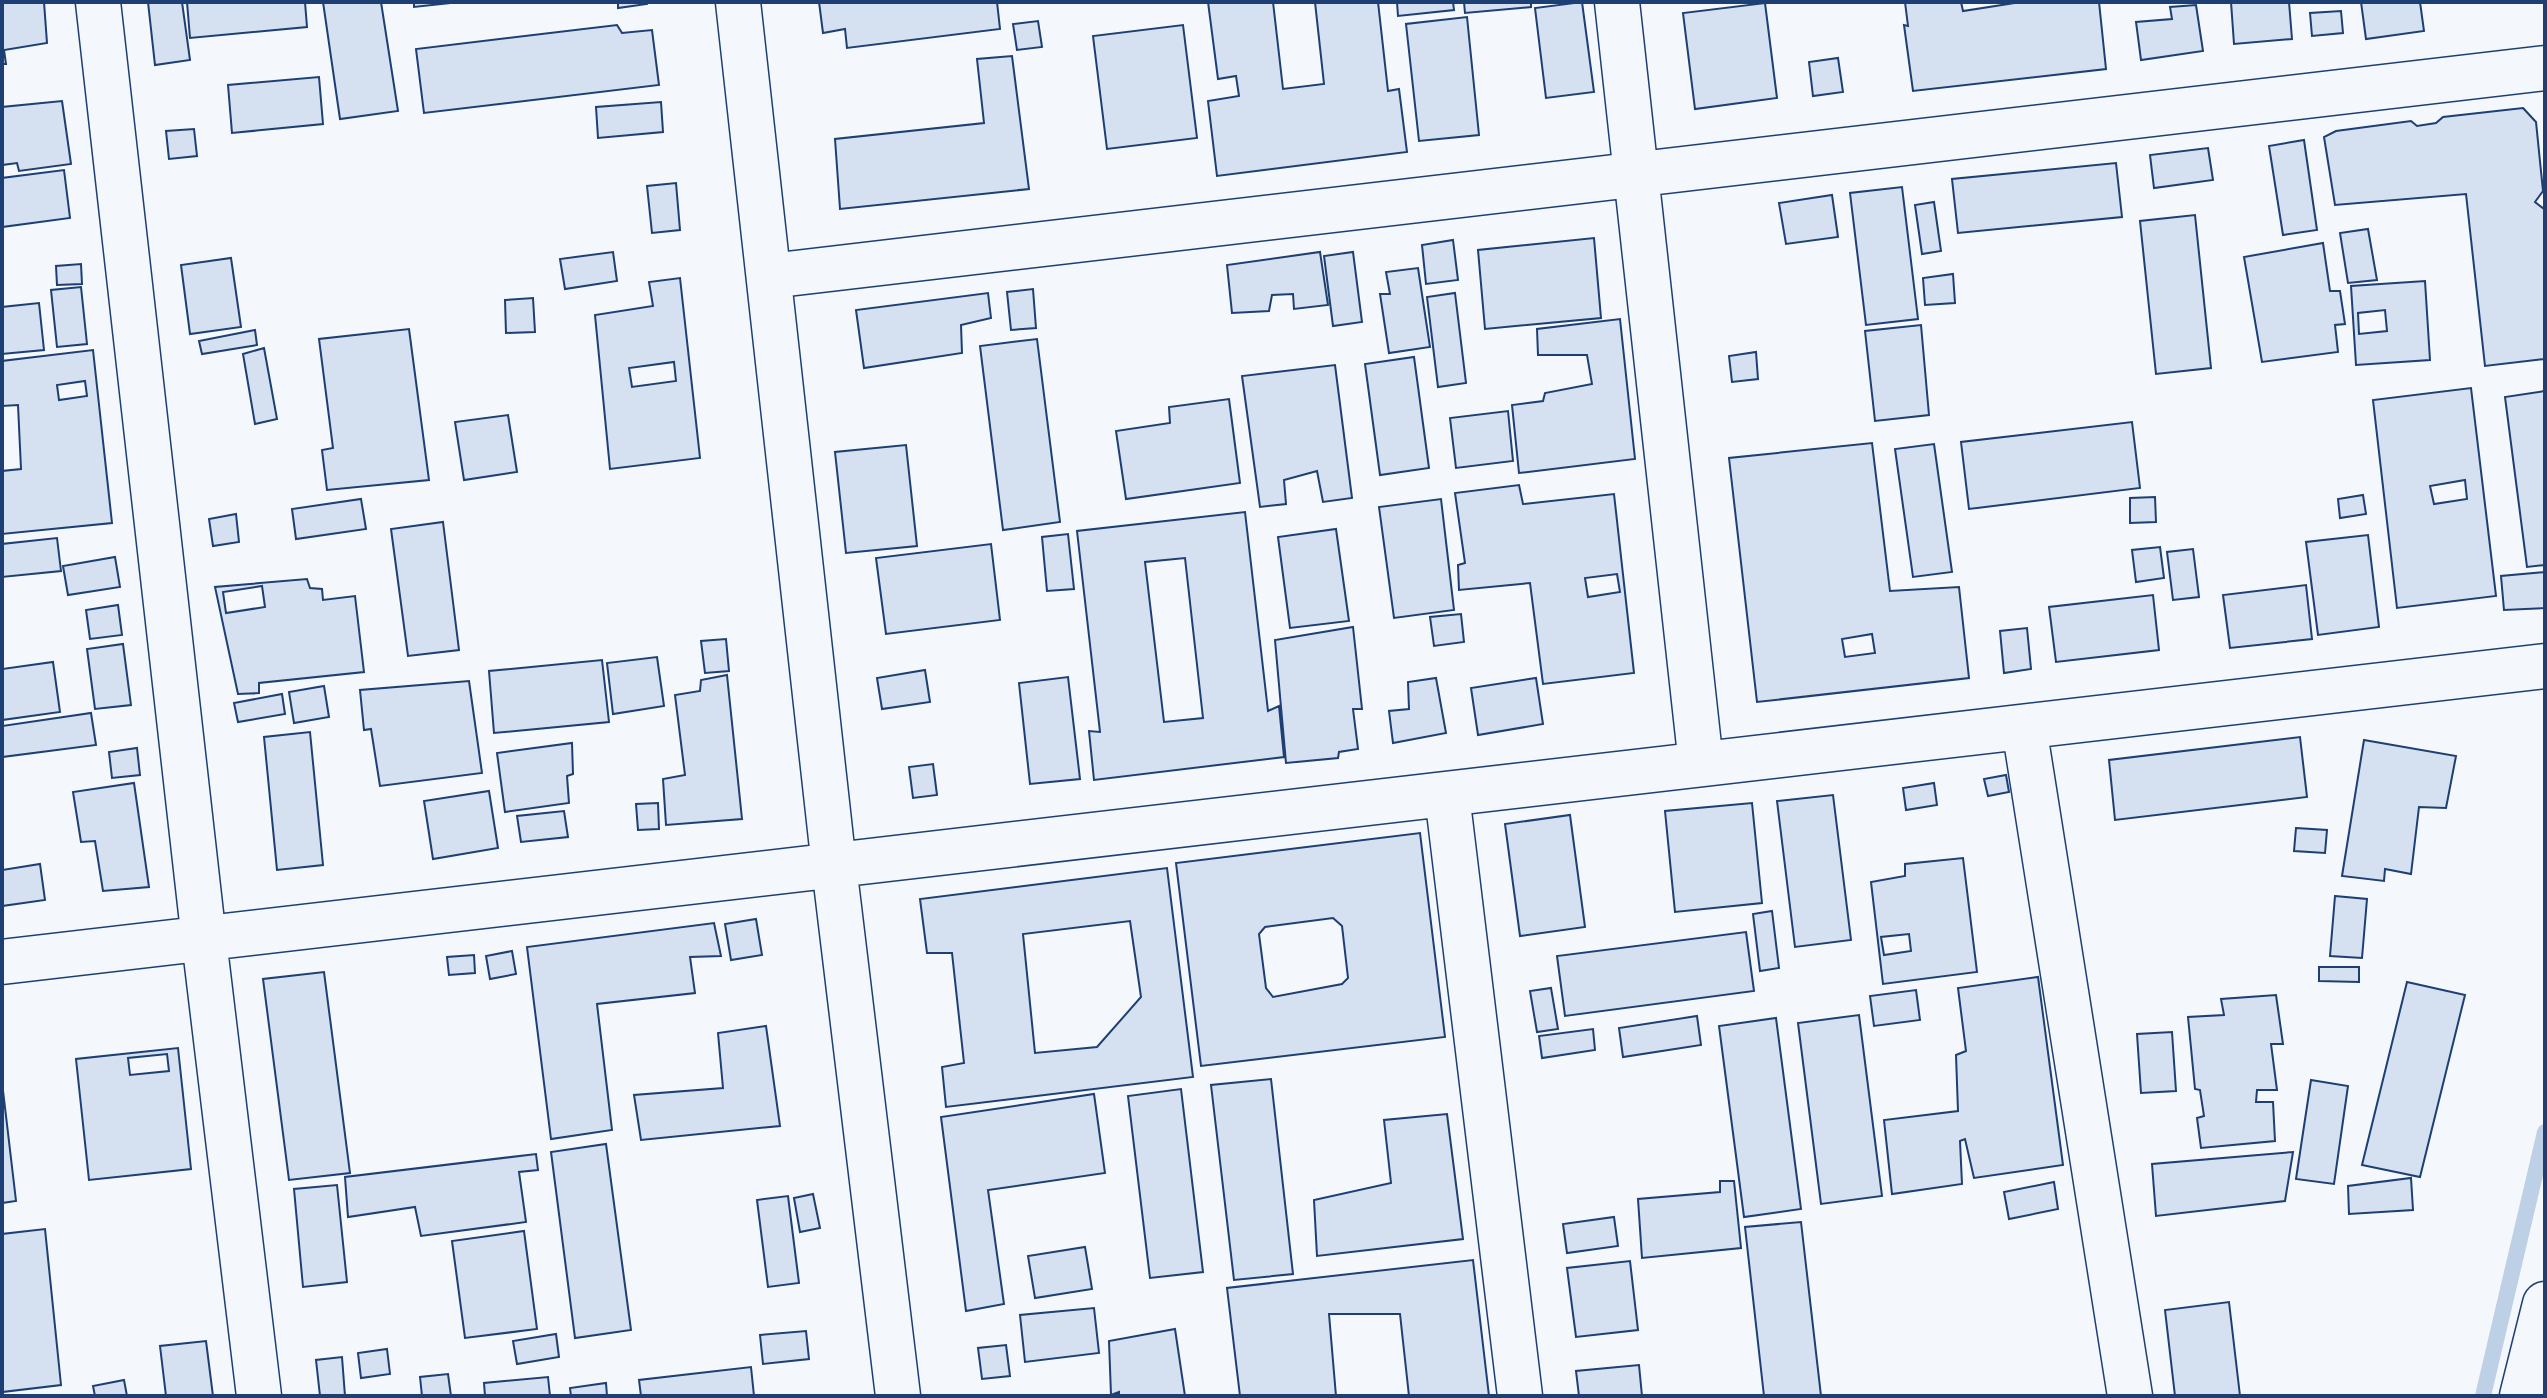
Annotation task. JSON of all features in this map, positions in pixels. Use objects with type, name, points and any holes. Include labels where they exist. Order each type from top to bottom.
[{"type":"street","points":[[98,2],[259,1396]]},
{"type":"street","points":[[738,2],[834,866],[898,1396]]},
{"type":"street","points":[[1617,2],[1701,764]]},
{"type":"street","points":[[770,276],[2545,68]]},
{"type":"street","points":[[2,962],[2545,666]]},
{"type":"street","points":[[2024,727],[2130,1396]]},
{"type":"street","points":[[1447,795],[1520,1396]]},
{"type":"street","points":[[2522,1396],[2545,1304]]},
{"type":"building","points":[[2,2],[44,2],[47,43],[4,50],[6,64],[2,64]]},
{"type":"building","points":[[148,2],[182,2],[190,60],[155,65]]},
{"type":"building","points":[[187,2],[305,2],[307,27],[190,38]]},
{"type":"building","points":[[323,2],[381,2],[398,111],[340,119]]},
{"type":"building","points":[[414,2],[460,2],[414,7]]},
{"type":"building","points":[[618,2],[647,2],[647,4],[618,8]]},
{"type":"building","points":[[819,2],[997,2],[1000,29],[847,48],[845,29],[823,33]]},
{"type":"building","points":[[1208,2],[1273,2],[1283,89],[1324,84],[1315,2],[1378,2],[1388,91],[1399,89],[1407,152],[1217,176],[1208,101],[1239,96],[1236,76],[1218,79]]},
{"type":"building","points":[[1397,2],[1453,2],[1454,10],[1398,16]]},
{"type":"building","points":[[1464,2],[1531,2],[1531,7],[1465,13]]},
{"type":"building","points":[[1582,2],[1594,92],[1546,98],[1535,8]]},
{"type":"building","points":[[1905,2],[1961,2],[1963,11],[2021,2],[2099,2],[2106,69],[1913,91],[1904,25],[1908,26]]},
{"type":"building","points":[[2231,2],[2289,2],[2292,39],[2234,44]]},
{"type":"building","points":[[2361,2],[2420,2],[2424,31],[2366,39]]},
{"type":"building","points":[[1765,3],[1777,98],[1695,109],[1683,13]]},
{"type":"building","points":[[2196,5],[2203,51],[2141,60],[2136,22],[2172,19],[2170,7]]},
{"type":"building","points":[[2341,11],[2343,33],[2312,36],[2310,13]]},
{"type":"building","points":[[1467,17],[1479,135],[1419,141],[1406,24]]},
{"type":"building","points":[[1038,21],[1042,47],[1017,50],[1013,24]]},
{"type":"building","points":[[617,25],[622,33],[652,30],[659,85],[424,113],[416,49]]},
{"type":"building","points":[[1183,25],[1197,138],[1107,149],[1093,36]]},
{"type":"building","points":[[1012,56],[1029,189],[840,209],[835,139],[984,123],[977,59]]},
{"type":"building","points":[[1838,58],[1843,92],[1813,96],[1809,62]]},
{"type":"building","points":[[319,77],[323,124],[232,133],[228,85]]},
{"type":"building","points":[[62,101],[71,164],[19,171],[17,163],[2,165],[2,107]]},
{"type":"building","points":[[661,102],[663,132],[598,138],[596,107]]},
{"type":"building","points":[[2523,108],[2536,122],[2543,191],[2535,202],[2544,209],[2545,215],[2545,359],[2485,366],[2466,194],[2335,205],[2324,137],[2336,131],[2411,121],[2417,126],[2436,123],[2443,117]]},
{"type":"building","points":[[194,129],[197,156],[169,159],[166,131]]},
{"type":"building","points":[[2304,140],[2317,230],[2283,235],[2269,146]]},
{"type":"building","points":[[2208,148],[2213,180],[2154,188],[2150,155]]},
{"type":"building","points":[[2116,163],[2122,217],[1958,233],[1952,179]]},
{"type":"building","points":[[64,170],[70,218],[2,227],[2,178]]},
{"type":"building","points":[[676,183],[680,230],[652,233],[647,186]]},
{"type":"building","points":[[1902,187],[1918,319],[1866,325],[1850,193]]},
{"type":"building","points":[[1832,195],[1838,237],[1786,244],[1779,203]]},
{"type":"building","points":[[1934,202],[1941,251],[1922,254],[1915,205]]},
{"type":"building","points":[[2195,215],[2211,368],[2156,374],[2140,221]]},
{"type":"building","points":[[2368,229],[2377,280],[2348,283],[2340,233]]},
{"type":"building","points":[[1594,238],[1601,318],[1485,329],[1478,250]]},
{"type":"building","points":[[1453,240],[1458,280],[1426,284],[1422,245]]},
{"type":"building","points":[[2323,243],[2330,291],[2340,291],[2345,324],[2335,325],[2338,352],[2262,362],[2244,257]]},
{"type":"building","points":[[613,252],[617,281],[565,289],[560,259]]},
{"type":"building","points":[[1320,252],[1328,305],[1294,309],[1293,294],[1272,295],[1269,311],[1232,313],[1227,265]]},
{"type":"building","points":[[1353,252],[1362,322],[1333,326],[1324,256]]},
{"type":"building","points":[[231,258],[241,327],[190,334],[181,265]]},
{"type":"building","points":[[81,264],[82,284],[57,285],[56,266]]},
{"type":"building","points":[[1418,268],[1430,347],[1389,353],[1380,294],[1390,294],[1386,272]]},
{"type":"building","points":[[1953,274],[1955,303],[1925,305],[1923,278]]},
{"type":"building","points":[[680,278],[700,458],[610,469],[595,315],[653,306],[649,282]],"holes":[[[674,362],[676,381],[632,387],[629,368]]]},
{"type":"building","points":[[2425,281],[2430,360],[2356,365],[2351,286]],"holes":[[[2385,310],[2387,331],[2359,334],[2358,313]]]},
{"type":"building","points":[[81,287],[87,344],[57,347],[51,290]]},
{"type":"building","points":[[1033,289],[1036,328],[1011,330],[1007,292]]},
{"type":"building","points":[[988,293],[991,318],[961,325],[962,353],[864,368],[856,310]]},
{"type":"building","points":[[1455,293],[1466,383],[1438,387],[1427,297]]},
{"type":"building","points":[[533,298],[535,332],[506,333],[505,300]]},
{"type":"building","points":[[39,303],[44,350],[2,354],[2,307]]},
{"type":"building","points":[[1620,319],[1635,459],[1519,473],[1512,405],[1543,401],[1545,393],[1592,384],[1587,355],[1538,355],[1537,329]]},
{"type":"building","points":[[1921,325],[1929,415],[1875,421],[1865,331]]},
{"type":"building","points":[[409,329],[429,480],[327,490],[322,450],[333,448],[319,339]]},
{"type":"building","points":[[255,330],[257,345],[202,354],[199,341]]},
{"type":"building","points":[[1037,339],[1060,522],[1003,530],[980,346]]},
{"type":"building","points":[[264,348],[277,419],[255,424],[243,354]]},
{"type":"building","points":[[93,350],[112,523],[2,534],[2,471],[21,469],[18,405],[2,406],[2,361]],"holes":[[[85,381],[87,396],[59,400],[57,385]]]},
{"type":"building","points":[[1756,352],[1758,379],[1732,382],[1729,356]]},
{"type":"building","points":[[1414,357],[1429,468],[1380,475],[1365,364]]},
{"type":"building","points":[[1335,365],[1352,498],[1323,502],[1317,471],[1284,480],[1286,504],[1260,507],[1242,376]]},
{"type":"building","points":[[2471,388],[2496,596],[2397,608],[2373,400]],"holes":[[[2465,480],[2467,499],[2434,504],[2430,486]]]},
{"type":"building","points":[[2545,391],[2545,565],[2527,567],[2505,397]]},
{"type":"building","points":[[1229,399],[1240,483],[1126,499],[1116,431],[1170,423],[1169,407]]},
{"type":"building","points":[[1508,411],[1513,461],[1456,468],[1450,418]]},
{"type":"building","points":[[508,415],[517,472],[464,480],[455,422]]},
{"type":"building","points":[[2132,422],[2140,488],[1969,509],[1961,442]]},
{"type":"building","points":[[1872,443],[1890,591],[1959,587],[1969,678],[1757,702],[1729,458]],"holes":[[[1872,634],[1875,653],[1845,657],[1842,639]]]},
{"type":"building","points":[[1934,444],[1952,572],[1913,577],[1895,449]]},
{"type":"building","points":[[906,445],[917,546],[846,553],[835,452]]},
{"type":"building","points":[[1519,485],[1523,504],[1614,494],[1634,673],[1543,684],[1530,583],[1459,590],[1458,565],[1465,563],[1455,493]],"holes":[[[1617,574],[1620,592],[1588,597],[1585,578]]]},
{"type":"building","points":[[2363,495],[2366,514],[2340,518],[2338,499]]},
{"type":"building","points":[[2155,497],[2156,522],[2130,523],[2130,498]]},
{"type":"building","points":[[361,499],[366,529],[296,539],[292,509]]},
{"type":"building","points":[[1441,499],[1454,610],[1394,618],[1379,507]]},
{"type":"building","points":[[1245,512],[1268,711],[1279,706],[1284,757],[1094,780],[1089,731],[1100,732],[1077,531]],"holes":[[[1185,558],[1203,718],[1164,722],[1145,562]]]},
{"type":"building","points":[[236,514],[239,542],[213,546],[209,519]]},
{"type":"building","points":[[443,522],[459,650],[408,656],[391,529]]},
{"type":"building","points":[[1336,529],[1349,621],[1290,628],[1278,537]]},
{"type":"building","points":[[1068,534],[1074,589],[1047,591],[1042,537]]},
{"type":"building","points":[[2368,535],[2379,627],[2318,635],[2306,542]]},
{"type":"building","points":[[57,538],[61,571],[2,577],[2,544]]},
{"type":"building","points":[[991,544],[1000,620],[886,634],[876,558]]},
{"type":"building","points":[[2160,547],[2164,578],[2136,582],[2132,550]]},
{"type":"building","points":[[2193,549],[2199,597],[2173,600],[2167,552]]},
{"type":"building","points":[[115,557],[120,587],[68,595],[63,566]]},
{"type":"building","points":[[2545,572],[2545,608],[2504,610],[2501,576]]},
{"type":"building","points":[[307,579],[310,588],[322,589],[323,600],[355,596],[364,672],[259,683],[259,693],[238,694],[215,587]],"holes":[[[262,586],[265,607],[226,613],[223,592]]]},
{"type":"building","points":[[2306,585],[2312,639],[2230,648],[2223,595]]},
{"type":"building","points":[[2153,595],[2159,650],[2056,662],[2049,607]]},
{"type":"building","points":[[118,605],[122,635],[90,639],[86,610]]},
{"type":"building","points":[[1461,614],[1464,642],[1434,646],[1430,617]]},
{"type":"building","points":[[1353,627],[1362,709],[1353,709],[1358,749],[1339,752],[1338,758],[1286,763],[1275,640]]},
{"type":"building","points":[[2027,628],[2031,669],[2004,673],[2000,631]]},
{"type":"building","points":[[726,639],[729,671],[705,673],[701,641]]},
{"type":"building","points":[[123,644],[131,705],[95,709],[87,649]]},
{"type":"building","points":[[657,657],[664,706],[613,714],[607,663]]},
{"type":"building","points":[[602,660],[609,722],[494,733],[489,671]]},
{"type":"building","points":[[53,662],[60,712],[2,720],[2,669]]},
{"type":"building","points":[[925,670],[930,702],[882,709],[877,678]]},
{"type":"building","points":[[727,675],[742,819],[666,825],[663,779],[685,775],[675,695],[700,691],[701,680]]},
{"type":"building","points":[[1068,677],[1080,779],[1030,784],[1019,683]]},
{"type":"building","points":[[1436,678],[1446,733],[1393,743],[1389,711],[1409,709],[1408,682]]},
{"type":"building","points":[[1536,678],[1543,724],[1478,735],[1471,688]]},
{"type":"building","points":[[469,681],[482,773],[380,786],[371,729],[364,730],[360,690]]},
{"type":"building","points":[[324,686],[329,717],[294,723],[289,692]]},
{"type":"building","points":[[282,694],[285,714],[238,722],[234,703]]},
{"type":"building","points":[[91,713],[96,745],[2,757],[2,726]]},
{"type":"building","points":[[310,732],[323,865],[277,870],[264,737]]},
{"type":"building","points":[[2300,737],[2307,797],[2115,820],[2109,760]]},
{"type":"building","points":[[2364,740],[2456,756],[2446,808],[2419,807],[2411,874],[2385,869],[2384,881],[2342,876]]},
{"type":"building","points":[[572,743],[573,774],[567,776],[569,803],[505,812],[497,753]]},
{"type":"building","points":[[137,748],[140,775],[112,778],[109,752]]},
{"type":"building","points":[[933,764],[937,795],[913,798],[909,767]]},
{"type":"building","points":[[2006,775],[2009,792],[1988,796],[1984,779]]},
{"type":"building","points":[[134,783],[149,887],[103,891],[95,841],[81,842],[73,792]]},
{"type":"building","points":[[1934,783],[1937,805],[1906,810],[1903,788]]},
{"type":"building","points":[[489,791],[498,848],[433,859],[424,801]]},
{"type":"building","points":[[1833,795],[1851,940],[1795,947],[1777,801]]},
{"type":"building","points":[[658,803],[659,829],[638,830],[636,804]]},
{"type":"building","points":[[1752,803],[1762,903],[1675,912],[1665,811]]},
{"type":"building","points":[[564,811],[568,837],[521,842],[517,816]]},
{"type":"building","points":[[1570,815],[1585,927],[1520,936],[1505,824]]},
{"type":"building","points":[[2296,828],[2327,830],[2325,853],[2294,851]]},
{"type":"building","points":[[1420,833],[1445,1037],[1201,1066],[1176,863]],"holes":[[[1333,918],[1342,926],[1348,978],[1342,984],[1273,997],[1266,988],[1259,934],[1265,927]]]},
{"type":"building","points":[[1963,858],[1977,972],[1883,984],[1871,882],[1905,876],[1905,864]],"holes":[[[1909,934],[1911,951],[1884,955],[1881,937]]]},
{"type":"building","points":[[40,864],[45,900],[2,906],[2,870]]},
{"type":"building","points":[[1167,868],[1193,1077],[946,1107],[942,1067],[964,1063],[952,953],[927,953],[920,899]],"holes":[[[1130,921],[1141,997],[1097,1047],[1035,1053],[1023,934]]]},
{"type":"building","points":[[2335,896],[2367,899],[2362,958],[2330,956]]},
{"type":"building","points":[[1772,911],[1779,968],[1760,971],[1753,914]]},
{"type":"building","points":[[756,919],[762,955],[731,960],[725,924]]},
{"type":"building","points":[[714,923],[721,956],[690,957],[695,993],[597,1004],[612,1130],[551,1139],[527,947]]},
{"type":"building","points":[[1746,932],[1754,991],[1565,1016],[1557,956]]},
{"type":"building","points":[[512,951],[516,974],[490,979],[486,956]]},
{"type":"building","points":[[474,955],[475,973],[449,975],[447,957]]},
{"type":"building","points":[[2319,967],[2359,967],[2359,982],[2319,981]]},
{"type":"building","points":[[324,972],[350,1173],[289,1180],[263,979]]},
{"type":"building","points":[[2038,977],[2063,1165],[1974,1178],[1965,1139],[1960,1141],[1962,1184],[1892,1194],[1884,1120],[1958,1111],[1956,1055],[1966,1051],[1958,988]]},
{"type":"building","points":[[2407,982],[2465,995],[2420,1177],[2362,1165]]},
{"type":"building","points":[[1551,988],[1558,1029],[1537,1032],[1530,991]]},
{"type":"building","points":[[1916,990],[1920,1020],[1874,1026],[1870,996]]},
{"type":"building","points":[[2276,995],[2283,1044],[2271,1044],[2277,1090],[2257,1090],[2256,1102],[2273,1102],[2275,1141],[2201,1148],[2197,1118],[2204,1116],[2200,1090],[2195,1089],[2188,1017],[2224,1015],[2221,999]]},
{"type":"building","points":[[1859,1015],[1882,1196],[1821,1204],[1798,1023]]},
{"type":"building","points":[[1697,1016],[1701,1045],[1623,1057],[1619,1028]]},
{"type":"building","points":[[1776,1018],[1801,1209],[1744,1217],[1719,1026]]},
{"type":"building","points":[[766,1026],[780,1126],[641,1140],[634,1095],[723,1088],[718,1033]]},
{"type":"building","points":[[1593,1029],[1595,1050],[1542,1058],[1539,1036]]},
{"type":"building","points":[[2172,1032],[2176,1091],[2141,1093],[2137,1034]]},
{"type":"building","points":[[178,1048],[191,1169],[89,1180],[76,1059]],"holes":[[[167,1054],[169,1071],[130,1075],[128,1058]]]},
{"type":"building","points":[[1271,1079],[1293,1274],[1234,1280],[1211,1085]]},
{"type":"building","points":[[2311,1080],[2348,1086],[2334,1184],[2296,1179]]},
{"type":"building","points":[[2,1082],[16,1201],[2,1203]]},
{"type":"building","points":[[1181,1089],[1203,1272],[1150,1278],[1128,1096]]},
{"type":"building","points":[[1094,1094],[1105,1173],[988,1190],[1004,1304],[966,1311],[941,1117]]},
{"type":"building","points":[[1447,1114],[1463,1239],[1317,1256],[1314,1200],[1391,1183],[1384,1120]]},
{"type":"building","points":[[606,1144],[631,1330],[575,1338],[551,1152]]},
{"type":"building","points":[[2293,1152],[2285,1201],[2156,1216],[2152,1164]]},
{"type":"building","points":[[536,1154],[538,1170],[519,1172],[526,1222],[421,1236],[415,1207],[348,1217],[345,1177]]},
{"type":"building","points":[[2411,1178],[2413,1210],[2349,1214],[2348,1186]]},
{"type":"building","points":[[1720,1181],[1734,1181],[1741,1248],[1642,1258],[1638,1199],[1720,1192]]},
{"type":"building","points":[[2054,1182],[2058,1209],[2009,1219],[2004,1192]]},
{"type":"building","points":[[337,1185],[347,1282],[303,1287],[294,1189]]},
{"type":"building","points":[[813,1194],[820,1228],[800,1232],[794,1198]]},
{"type":"building","points":[[788,1196],[799,1283],[768,1287],[757,1200]]},
{"type":"building","points":[[1614,1217],[1618,1246],[1567,1253],[1563,1224]]},
{"type":"building","points":[[1801,1222],[1821,1396],[1764,1396],[1745,1227]]},
{"type":"building","points":[[45,1229],[61,1385],[2,1392],[2,1234]]},
{"type":"building","points":[[524,1231],[537,1329],[465,1338],[452,1241]]},
{"type":"building","points":[[1085,1247],[1092,1289],[1035,1298],[1028,1256]]},
{"type":"building","points":[[1473,1260],[1489,1396],[1409,1396],[1400,1314],[1329,1314],[1336,1396],[1240,1396],[1227,1288]]},
{"type":"building","points":[[1630,1261],[1638,1330],[1576,1337],[1567,1268]]},
{"type":"building","points":[[2229,1302],[2240,1396],[2175,1396],[2165,1310]]},
{"type":"building","points":[[1094,1308],[1099,1353],[1025,1362],[1020,1315]]},
{"type":"building","points":[[1175,1329],[1185,1396],[1119,1396],[1119,1392],[1111,1395],[1109,1341]]},
{"type":"building","points":[[806,1331],[809,1359],[763,1364],[760,1335]]},
{"type":"building","points":[[556,1334],[559,1357],[517,1364],[513,1341]]},
{"type":"building","points":[[206,1341],[213,1396],[166,1396],[160,1346]]},
{"type":"building","points":[[1006,1345],[1010,1376],[982,1379],[978,1348]]},
{"type":"building","points":[[387,1349],[390,1374],[361,1378],[358,1353]]},
{"type":"building","points":[[342,1357],[345,1396],[320,1396],[316,1360]]},
{"type":"building","points":[[1639,1365],[1642,1396],[1579,1396],[1576,1371]]},
{"type":"building","points":[[751,1367],[754,1396],[641,1396],[639,1380]]},
{"type":"building","points":[[448,1374],[451,1396],[422,1396],[420,1377]]},
{"type":"building","points":[[548,1377],[550,1396],[485,1396],[484,1383]]},
{"type":"building","points":[[124,1380],[127,1396],[95,1396],[93,1386]]},
{"type":"building","points":[[606,1383],[607,1396],[571,1396],[570,1388]]},
{"type":"waterway","points":[[2483,1396],[2545,1132]]}]
